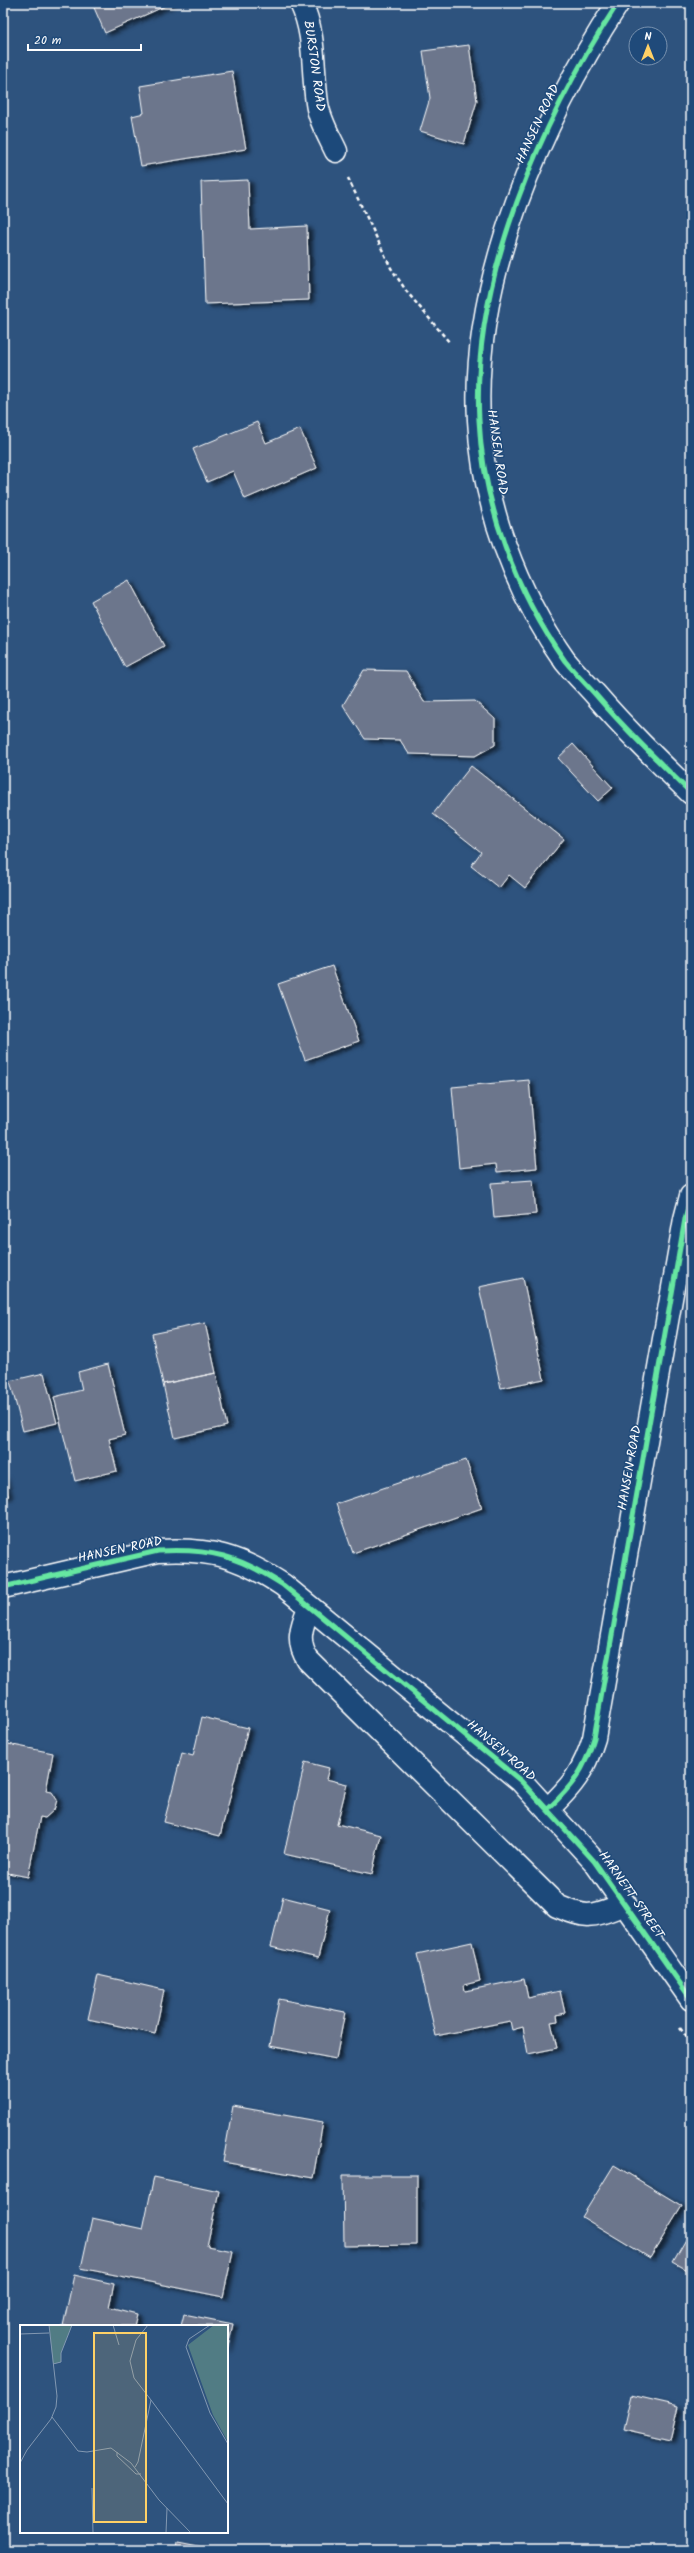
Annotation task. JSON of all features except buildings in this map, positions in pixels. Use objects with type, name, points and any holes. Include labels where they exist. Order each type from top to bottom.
[{"type":"street","name":"BURSTON ROAD","points":[[301,3],[308,18],[312,36],[317,104],[336,151]]},
{"type":"street","name":"HANSEN ROAD","points":[[618,3],[589,47],[566,89],[526,178],[496,272],[486,321],[479,376],[479,421],[494,510],[508,553],[530,603],[566,661],[610,711],[691,793]]},
{"type":"street","name":"HANSEN ROAD","points":[[3,1587],[158,1551],[184,1549],[231,1558],[255,1566],[283,1585],[309,1608],[491,1755],[548,1809],[573,1785],[588,1757],[594,1738],[684,1219],[691,1196]]},
{"type":"street","points":[[309,1608],[301,1627],[300,1639],[301,1650],[308,1660],[557,1906],[584,1916],[597,1915],[625,1904]]},
{"type":"street","name":"HARNETT STREET","points":[[548,1809],[594,1861],[691,1999]]},
{"type":"path","points":[[336,151],[391,268],[423,313],[479,376]]},
{"type":"cycle path","points":[[618,3],[590,48],[563,97],[539,148],[517,202],[499,256],[487,311],[480,366],[479,420],[487,484],[495,515],[517,577],[531,606],[565,661],[630,732],[691,793]]},
{"type":"cycle path","points":[[548,1809],[577,1777],[586,1760],[594,1738],[685,1219],[691,1196]]},
{"type":"cycle path","points":[[3,1587],[158,1551],[176,1550],[224,1556],[252,1567],[267,1575],[283,1585],[521,1781],[594,1861],[691,1999]]}]
